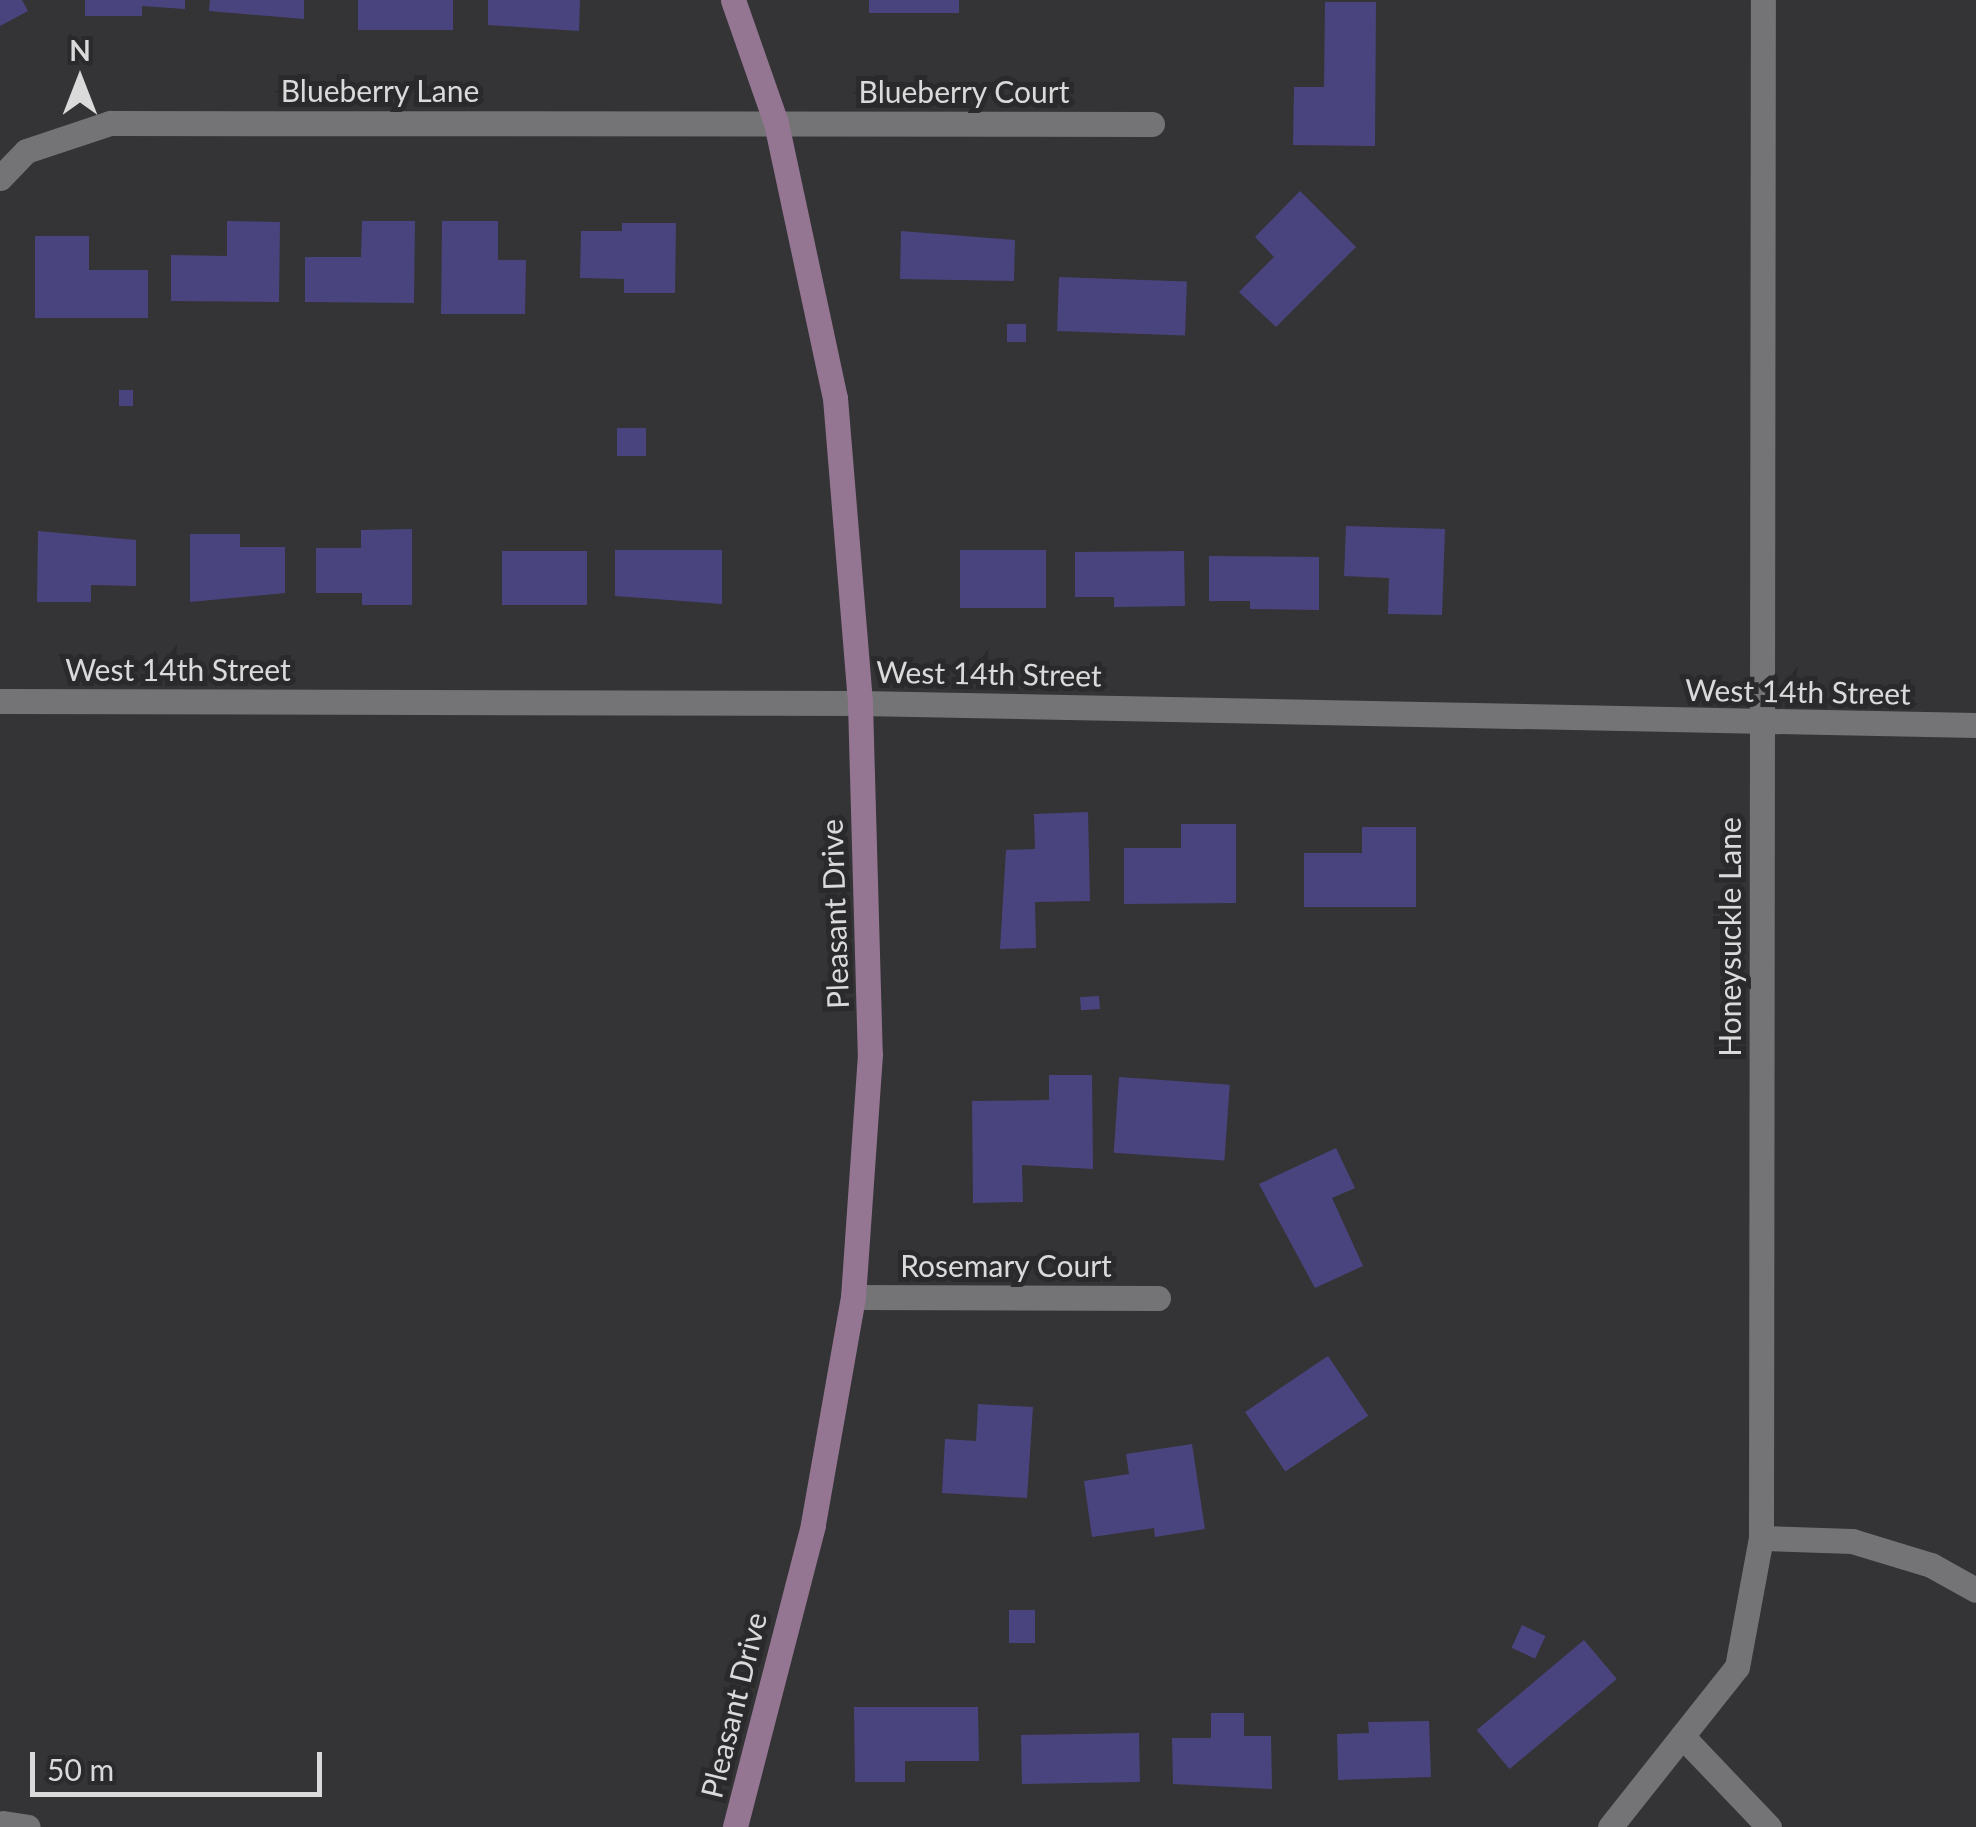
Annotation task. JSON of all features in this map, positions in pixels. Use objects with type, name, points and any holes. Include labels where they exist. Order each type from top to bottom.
[{"type":"street","name":"Pleasant Drive","points":[[733,0],[776,123],[835,398],[860,702],[870,1054],[853,1297],[813,1525],[735,1827]]},
{"type":"street","name":"Honeysuckle Lane","points":[[1610,1827],[1738,1667],[1761,1538],[1764,0]]},
{"type":"street","name":"Blueberry Lane","points":[[0,178],[26,151],[110,122],[776,123]]},
{"type":"street","name":"Blueberry Court","points":[[776,123],[1152,124]]},
{"type":"street","name":"West 14th Street","points":[[0,701],[860,702],[1762,725],[1976,725]]},
{"type":"street","name":"Rosemary Court","points":[[853,1297],[1158,1298]]},
{"type":"street","points":[[1761,1538],[1852,1541],[1931,1565],[1976,1590]]},
{"type":"street","points":[[1682,1736],[1769,1827]]},
{"type":"building","points":[[0,0],[22,0],[28,11],[0,26]]},
{"type":"building","points":[[85,0],[185,0],[185,9],[142,6],[142,16],[85,16]]},
{"type":"building","points":[[210,0],[304,0],[304,19],[209,11]]},
{"type":"building","points":[[358,0],[453,0],[453,30],[358,30]]},
{"type":"building","points":[[488,0],[580,0],[579,31],[488,25]]},
{"type":"building","points":[[869,0],[959,0],[959,13],[869,13]]},
{"type":"building","points":[[1325,2],[1376,2],[1375,146],[1293,145],[1294,87],[1324,87]]},
{"type":"building","points":[[1300,191],[1356,247],[1276,327],[1239,292],[1274,257],[1255,237]]},
{"type":"building","points":[[227,221],[280,222],[279,302],[171,301],[171,255],[227,256]]},
{"type":"building","points":[[362,221],[415,221],[414,303],[305,302],[305,257],[361,257]]},
{"type":"building","points":[[442,221],[498,221],[498,260],[526,260],[525,314],[441,314]]},
{"type":"building","points":[[622,223],[676,223],[675,293],[624,293],[624,279],[580,278],[581,231],[622,231]]},
{"type":"building","points":[[901,231],[1015,240],[1014,281],[900,279]]},
{"type":"building","points":[[35,236],[89,236],[89,270],[148,270],[148,318],[35,318]]},
{"type":"building","points":[[1059,277],[1187,281],[1185,335],[1057,331]]},
{"type":"building","points":[[1007,324],[1026,324],[1026,342],[1007,342]]},
{"type":"building","points":[[119,390],[133,390],[133,406],[119,406]]},
{"type":"building","points":[[617,428],[646,428],[646,456],[617,456]]},
{"type":"building","points":[[1346,526],[1445,529],[1442,615],[1388,614],[1389,578],[1344,576]]},
{"type":"building","points":[[412,529],[412,605],[362,605],[362,593],[316,593],[316,548],[361,548],[361,530]]},
{"type":"building","points":[[38,531],[136,540],[136,586],[91,585],[91,602],[37,602]]},
{"type":"building","points":[[190,534],[240,534],[240,547],[285,547],[285,593],[190,602]]},
{"type":"building","points":[[615,550],[722,550],[722,604],[615,596]]},
{"type":"building","points":[[960,550],[1046,550],[1046,608],[960,608]]},
{"type":"building","points":[[502,551],[587,551],[587,605],[502,605]]},
{"type":"building","points":[[1184,551],[1185,606],[1114,607],[1114,597],[1075,597],[1075,552]]},
{"type":"building","points":[[1209,556],[1319,557],[1319,610],[1250,609],[1250,601],[1209,601]]},
{"type":"building","points":[[1088,812],[1090,901],[1035,902],[1036,948],[1000,949],[1006,850],[1035,849],[1034,814]]},
{"type":"building","points":[[1181,824],[1236,824],[1236,903],[1124,904],[1124,848],[1181,848]]},
{"type":"building","points":[[1362,827],[1416,827],[1416,907],[1304,907],[1304,853],[1362,853]]},
{"type":"building","points":[[1099,996],[1100,1009],[1081,1010],[1080,997]]},
{"type":"building","points":[[1049,1075],[1092,1075],[1093,1169],[1022,1165],[1023,1202],[973,1203],[972,1101],[1049,1100]]},
{"type":"building","points":[[1119,1077],[1230,1085],[1224,1161],[1114,1153]]},
{"type":"building","points":[[1336,1148],[1355,1188],[1332,1198],[1363,1266],[1315,1288],[1259,1184]]},
{"type":"building","points":[[1328,1356],[1368,1416],[1285,1472],[1245,1412]]},
{"type":"building","points":[[978,1404],[1033,1407],[1027,1498],[942,1493],[945,1439],[976,1441]]},
{"type":"building","points":[[1192,1444],[1205,1529],[1155,1537],[1154,1528],[1092,1537],[1084,1481],[1129,1474],[1126,1454]]},
{"type":"building","points":[[1009,1610],[1035,1610],[1035,1643],[1009,1643]]},
{"type":"building","points":[[1522,1625],[1546,1636],[1535,1659],[1511,1648]]},
{"type":"building","points":[[1584,1640],[1617,1679],[1510,1769],[1477,1730]]},
{"type":"building","points":[[854,1707],[978,1707],[979,1761],[905,1761],[905,1782],[855,1782]]},
{"type":"building","points":[[1211,1713],[1244,1713],[1244,1736],[1271,1736],[1272,1789],[1173,1784],[1172,1738],[1211,1738]]},
{"type":"building","points":[[1429,1721],[1431,1777],[1338,1780],[1337,1734],[1369,1733],[1368,1722]]},
{"type":"building","points":[[1139,1733],[1140,1782],[1022,1784],[1021,1735]]}]
